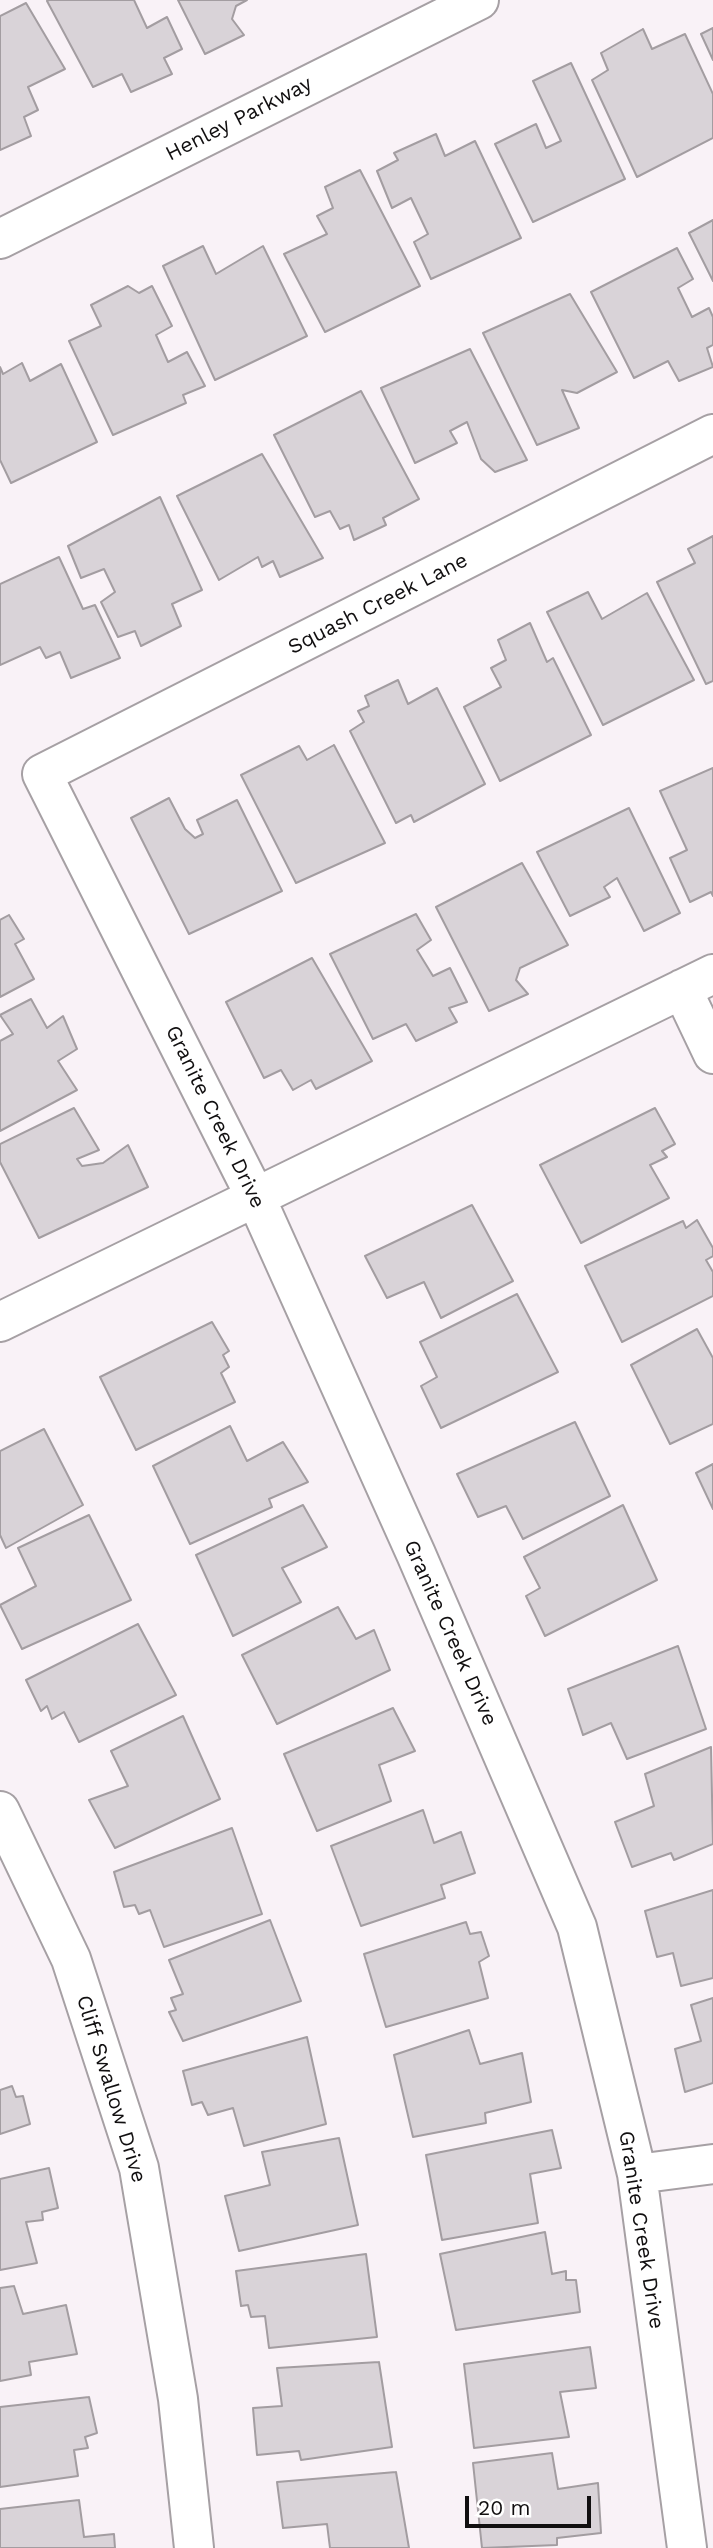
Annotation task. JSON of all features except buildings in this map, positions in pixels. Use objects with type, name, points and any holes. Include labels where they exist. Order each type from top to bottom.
[{"type":"street","name":"Henley Parkway","points":[[0,239],[479,0]]},
{"type":"street","name":"Squash Creek Lane","points":[[42,774],[713,434]]},
{"type":"street","name":"Granite Creek Drive","points":[[42,774],[255,1196],[416,1554],[577,1927],[637,2174],[687,2548]]},
{"type":"street","points":[[0,1322],[697,981],[713,1054]]},
{"type":"street","name":"Cliff Swallow Drive","points":[[0,1811],[71,1959],[139,2168],[178,2399],[194,2548]]},
{"type":"street","points":[[637,2174],[713,2164]]}]
